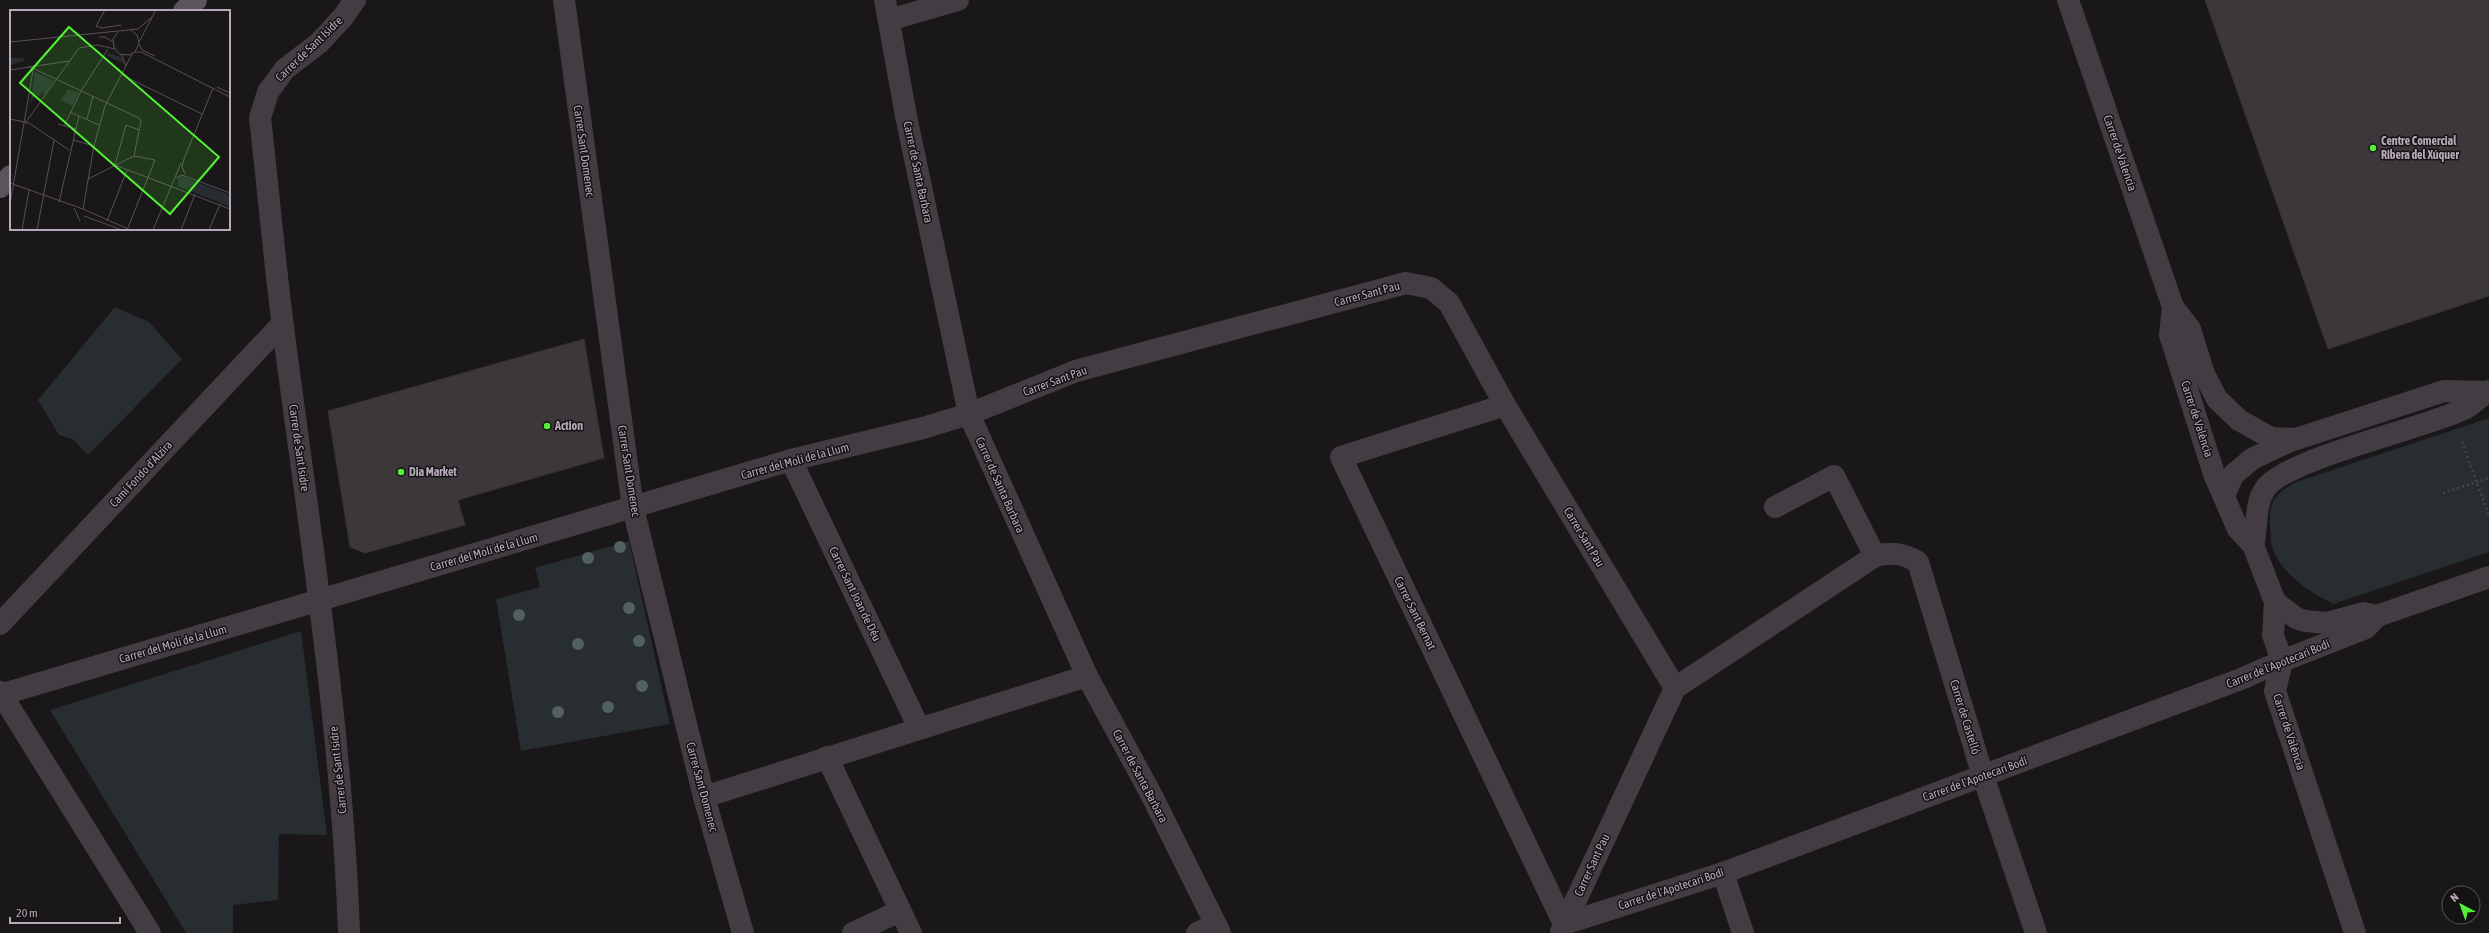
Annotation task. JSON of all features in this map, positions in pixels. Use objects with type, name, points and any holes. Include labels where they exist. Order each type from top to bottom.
[{"type":"main road","points":[[174,10],[183,0]]},
{"type":"main road","points":[[185,10],[196,0]]},
{"type":"main road","points":[[0,187],[10,177]]},
{"type":"street","name":"Carrer de Sant Isidre","points":[[349,933],[340,783],[320,601],[282,324],[260,118],[268,92],[285,69],[319,43],[343,17],[355,0]]},
{"type":"street","name":"Carrer Sant Domenec","points":[[564,0],[633,508],[704,797],[743,933]]},
{"type":"street","points":[[887,10],[958,0]]},
{"type":"street","name":"Carrer de Valencia","points":[[2068,0],[2173,307]]},
{"type":"street","name":"Carrer de Santa Barbara","points":[[887,10],[906,116],[968,414],[1087,676],[1152,796],[1211,930]]},
{"type":"street","name":"Carrer Sant Pau","points":[[968,414],[1076,371],[1406,284],[1431,288],[1449,303],[1504,405],[1675,688],[1562,929]]},
{"type":"street","points":[[2173,307],[2190,329],[2204,374],[2217,399],[2239,420],[2271,438],[2297,439]]},
{"type":"street","name":"Carrer de València","points":[[2173,307],[2170,335],[2214,474],[2238,529],[2254,545],[2275,602],[2273,635],[2282,661],[2274,691],[2355,933]]},
{"type":"street","name":"Camí Fondo d'Alzira","points":[[0,624],[282,324]]},
{"type":"street","points":[[2224,496],[2233,475],[2252,459],[2297,439],[2444,391],[2488,391]]},
{"type":"street","points":[[2254,545],[2258,527],[2258,506],[2265,489],[2273,480],[2327,456],[2465,409],[2488,391]]},
{"type":"street","name":"Carrer Sant Bernat","points":[[1504,405],[1341,457],[1562,929]]},
{"type":"street","name":"Carrer del Molí de la Llum","points":[[1,694],[320,601],[791,460],[923,428],[968,414]]},
{"type":"street","name":"Carrer Sant Joan de Déu","points":[[791,460],[919,728]]},
{"type":"street","points":[[1675,688],[1875,556],[1834,476],[1775,507]]},
{"type":"street","name":"Carrer de Castelló","points":[[1875,556],[1902,553],[1918,562],[1983,776],[2036,933]]},
{"type":"street","name":"Carrer de l'Apotecari Bodí","points":[[1562,929],[1723,873],[2241,679],[2366,628],[2378,616],[2489,577]]},
{"type":"street","name":"Carrer de l'Apotecari Bodí","points":[[2275,602],[2296,618],[2305,621],[2327,623],[2363,613],[2378,616]]},
{"type":"street","points":[[704,797],[1087,676]]},
{"type":"street","points":[[1,694],[150,933]]},
{"type":"street","points":[[827,757],[910,933]]},
{"type":"street","points":[[1723,873],[1743,933]]},
{"type":"street","points":[[853,933],[900,911]]},
{"type":"path","points":[[2460,438],[2489,516]]},
{"type":"path","points":[[2443,493],[2489,478]]},
{"type":"shaded area","points":[[115,307],[149,322],[182,359],[88,455],[74,440],[59,435],[38,400]]},
{"type":"shaded area","points":[[2489,418],[2489,552],[2333,604],[2306,588],[2282,565],[2271,544],[2270,512],[2274,500],[2283,491],[2296,482]]},
{"type":"shaded area","points":[[629,541],[670,724],[521,751],[496,599],[540,587],[535,568]]},
{"type":"shaded area","points":[[301,631],[327,835],[279,834],[278,900],[233,905],[233,933],[186,933],[50,710]]},
{"type":"building","name":"Centre Comercial Ribera del Xúquer","points":[[2205,0],[2489,0],[2489,296],[2328,349]]},
{"type":"building","points":[[584,339],[604,458],[458,500],[465,525],[365,553],[350,547],[328,411]]},
{"type":"place","name":"Centre Comercial Ribera del Xúquer","points":[[2373,148]]},
{"type":"place","name":"Action","points":[[547,426]]},
{"type":"place","name":"Dia Market","points":[[401,472]]}]
